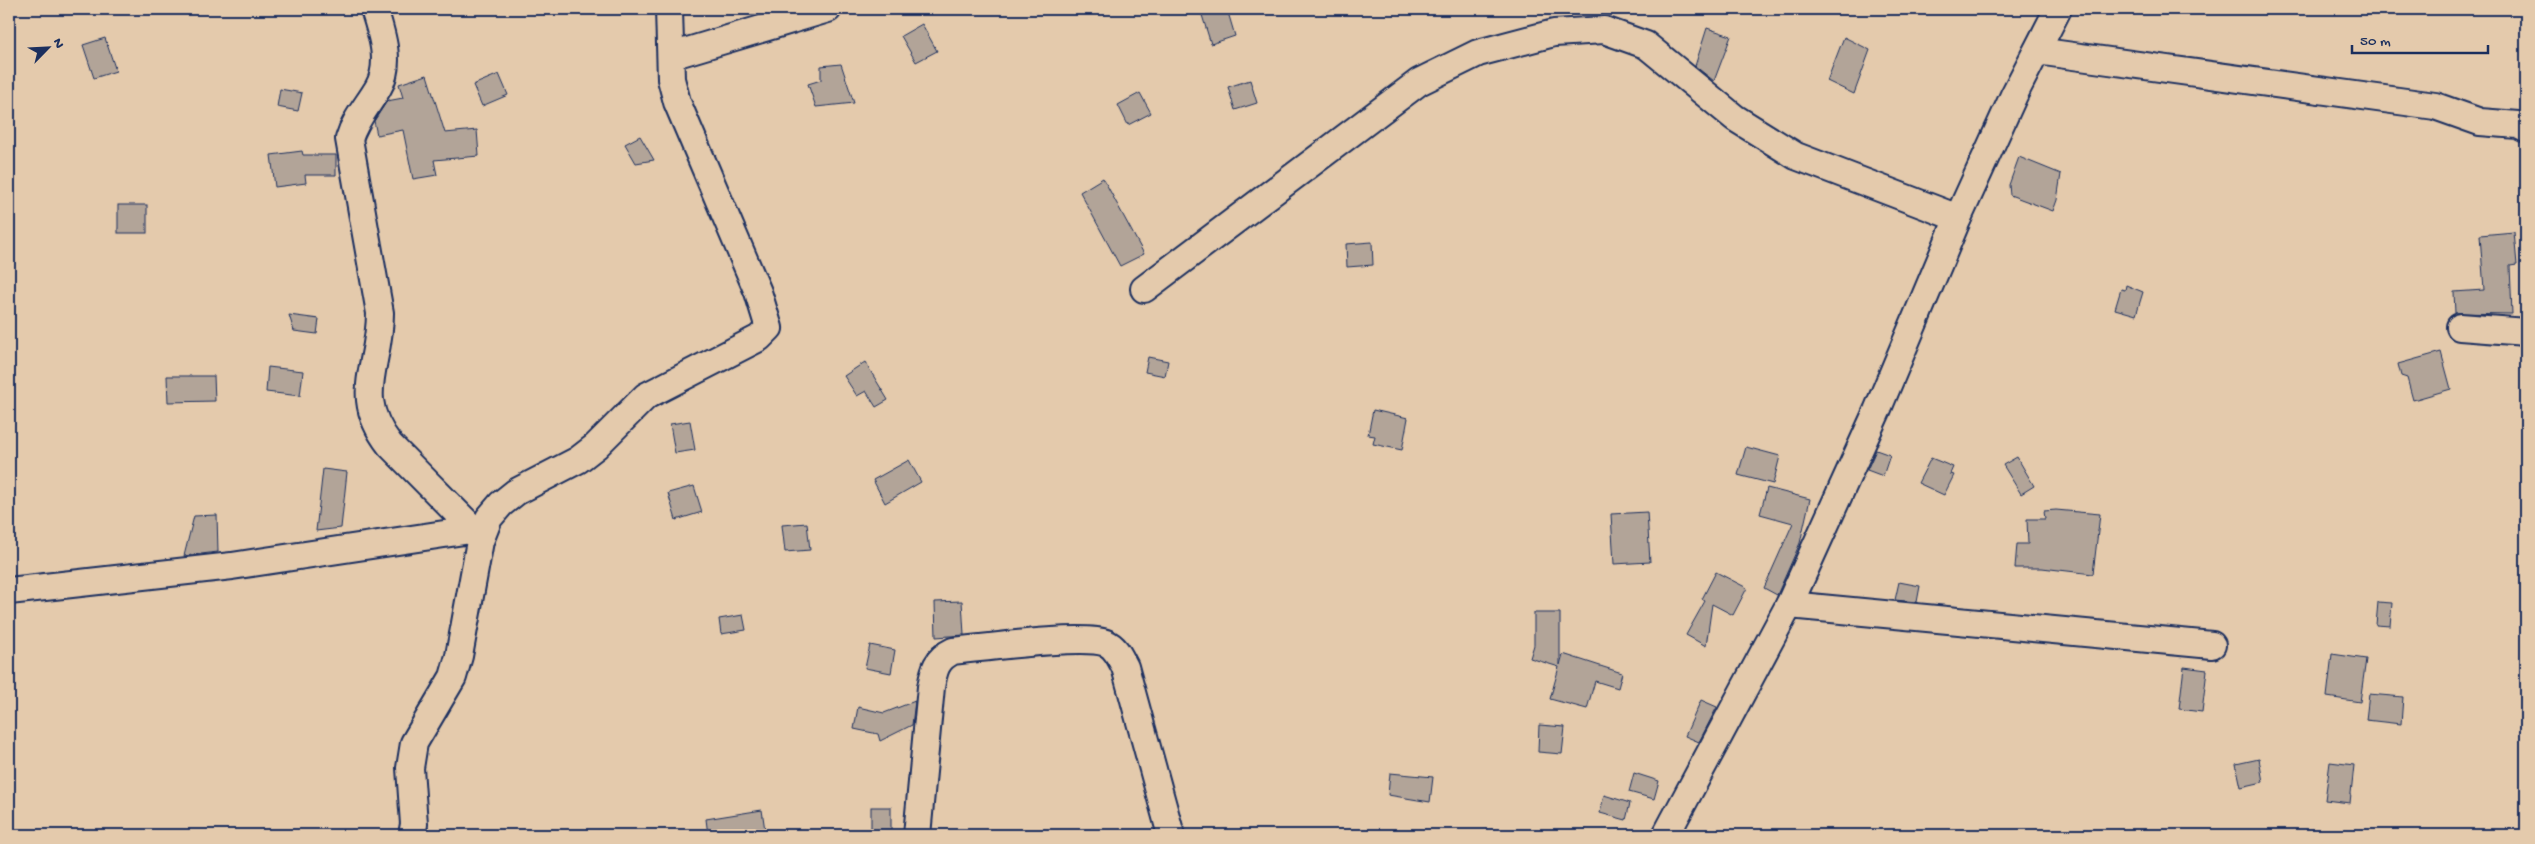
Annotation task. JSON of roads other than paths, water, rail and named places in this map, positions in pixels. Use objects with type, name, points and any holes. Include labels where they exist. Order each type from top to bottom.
[{"type":"street","points":[[374,9],[384,51],[385,70],[379,86],[353,126],[349,139],[380,313],[380,330],[368,403],[372,417],[390,445],[479,529]]},
{"type":"street","points":[[412,835],[414,824],[410,768],[414,743],[453,677],[459,656],[479,529],[501,504],[516,492],[578,460],[596,446],[646,396],[759,338],[769,328],[758,292],[677,102],[671,79],[669,9]]},
{"type":"street","points":[[671,56],[828,9]]},
{"type":"street","points":[[1666,835],[1789,605],[1877,411],[1958,218],[2058,9]]},
{"type":"street","points":[[1144,289],[1419,82],[1478,53],[1554,32],[1604,30],[1646,45],[1736,118],[1796,156],[1958,218]]},
{"type":"street","points":[[2037,51],[2435,106],[2480,122],[2518,126],[2526,129]]},
{"type":"street","points":[[2460,327],[2526,332]]},
{"type":"street","points":[[9,591],[232,566],[479,529]]},
{"type":"street","points":[[1789,605],[2212,645]]},
{"type":"street","points":[[916,835],[931,687],[935,666],[943,656],[953,651],[1079,640],[1107,643],[1116,650],[1125,667],[1171,835]]}]
